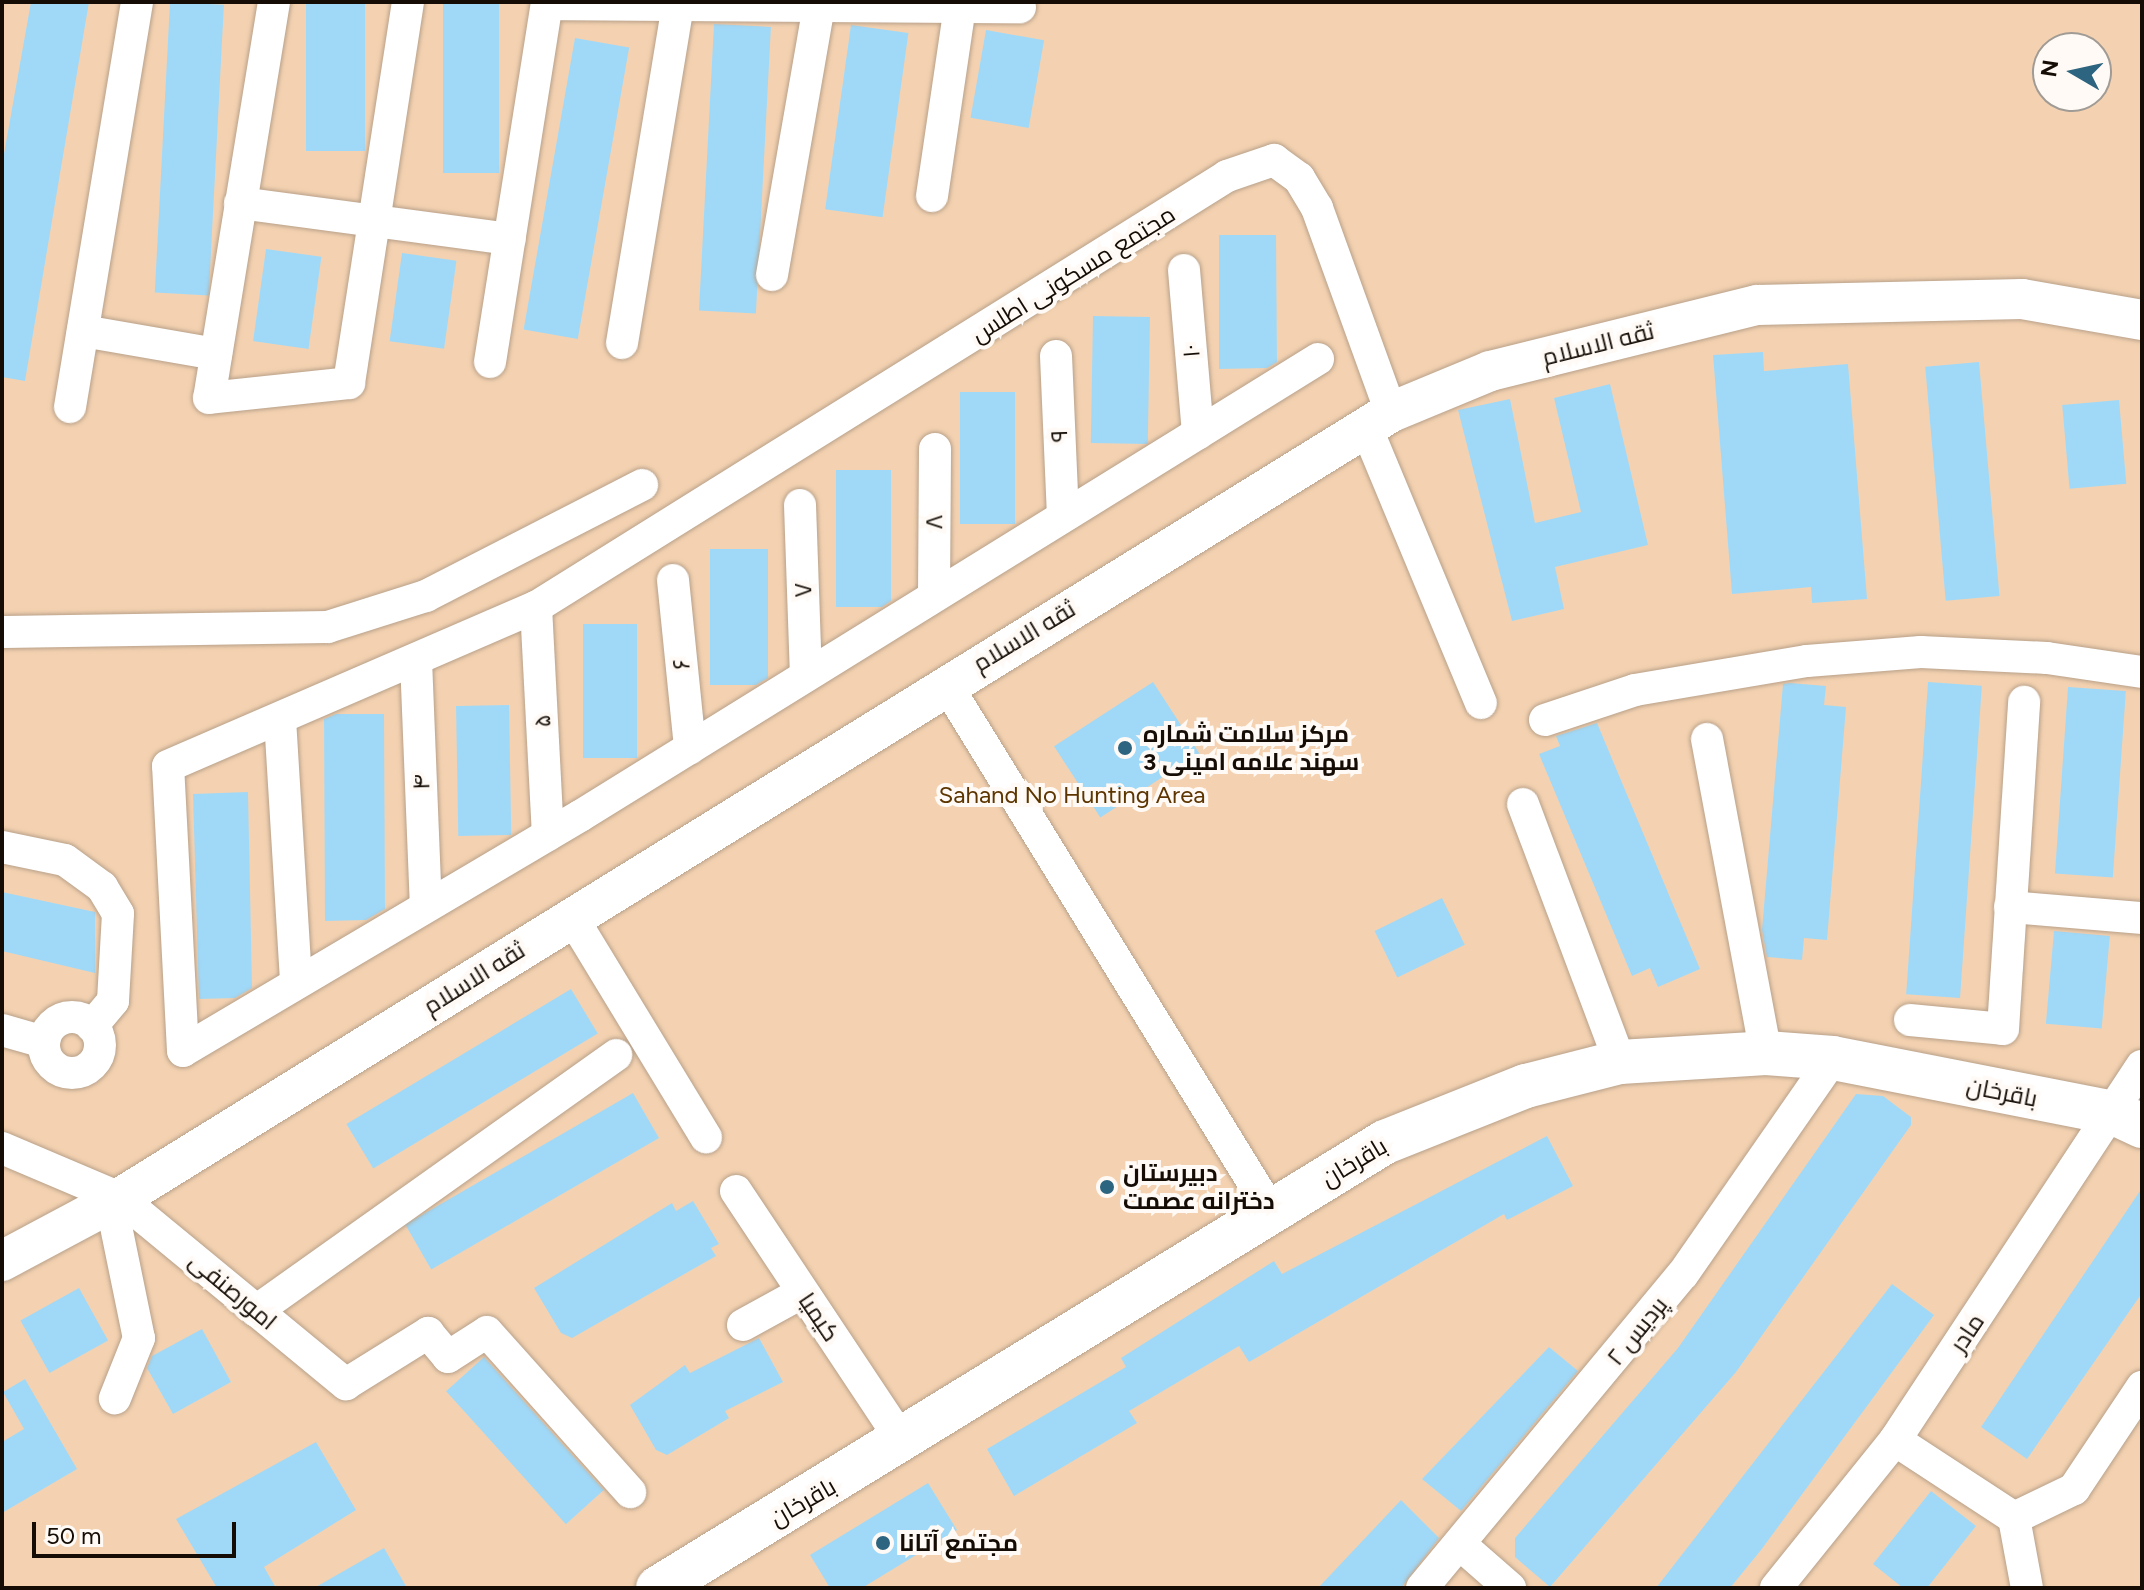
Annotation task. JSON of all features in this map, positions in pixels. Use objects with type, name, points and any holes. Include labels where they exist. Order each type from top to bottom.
[{"type":"main road","name":"باقرخان","points":[[658,1588],[903,1442],[1385,1142],[1526,1086],[1620,1062],[1766,1053],[1833,1058],[2128,1120]]},
{"type":"main road","points":[[717,1588],[753,1531]]},
{"type":"street","points":[[70,407],[137,2]]},
{"type":"street","points":[[274,2],[209,398],[349,383],[408,2]]},
{"type":"street","points":[[490,362],[547,4],[1020,7]]},
{"type":"street","points":[[622,343],[678,5]]},
{"type":"street","points":[[772,275],[819,6]]},
{"type":"street","points":[[932,196],[960,6]]},
{"type":"street","name":"مجتمع مسکونی اطلس","points":[[536,607],[1227,176],[1274,160],[1299,178],[1317,208],[1379,420]]},
{"type":"street","points":[[240,203],[510,239]]},
{"type":"street","name":"۱۰","points":[[1184,270],[1198,433]]},
{"type":"street","name":"ثقه الاسلام","points":[[2,1261],[115,1200],[946,684],[1379,420],[1490,371],[1757,305],[2022,299],[2142,320]]},
{"type":"street","points":[[83,331],[216,354]]},
{"type":"street","name":"۹","points":[[1056,356],[1063,516]]},
{"type":"street","points":[[536,607],[168,766],[183,1051],[426,904],[548,835],[1318,359]]},
{"type":"street","points":[[1379,420],[1481,703]]},
{"type":"street","name":"۸","points":[[934,595],[935,449]]},
{"type":"street","points":[[2,632],[328,627],[426,596],[642,485]]},
{"type":"street","name":"۷","points":[[800,505],[806,675]]},
{"type":"street","name":"۶","points":[[673,580],[690,748]]},
{"type":"street","name":"۵","points":[[536,607],[548,835]]},
{"type":"street","points":[[1545,720],[1635,690],[1864,656],[2047,658],[2142,672]]},
{"type":"street","name":"۴","points":[[416,660],[426,904]]},
{"type":"street","points":[[946,684],[1272,1213]]},
{"type":"street","points":[[1910,1020],[2003,1029],[2024,702]]},
{"type":"street","points":[[280,719],[296,983]]},
{"type":"street","points":[[1707,739],[1766,1053]]},
{"type":"street","points":[[1523,804],[1620,1062]]},
{"type":"street","points":[[2,847],[65,860],[102,887],[118,914],[113,1001],[92,1026]]},
{"type":"street","points":[[2010,907],[2142,918]]},
{"type":"street","points":[[572,917],[706,1137]]},
{"type":"street","points":[[44,1042],[59,1020],[92,1026]]},
{"type":"street","points":[[44,1042],[55,1067],[81,1071],[99,1051],[92,1026]]},
{"type":"street","points":[[2,1030],[44,1042]]},
{"type":"street","points":[[256,1311],[616,1055]]},
{"type":"street","name":"پردیس ۲","points":[[1422,1588],[1462,1546],[1683,1274],[1833,1058]]},
{"type":"street","name":"مادر","points":[[1776,1588],[1895,1440],[2128,1120],[2142,1066]]},
{"type":"street","name":"امورصنفی","points":[[2,1148],[115,1200],[346,1384],[428,1333],[448,1357],[487,1332],[630,1492]]},
{"type":"street","name":"کیمیا","points":[[736,1191],[903,1442]]},
{"type":"street","points":[[115,1200],[139,1338],[115,1398]]},
{"type":"street","points":[[743,1325],[803,1292]]},
{"type":"street","points":[[2014,1518],[2074,1489],[2142,1387]]},
{"type":"street","points":[[1895,1440],[2014,1518],[2027,1588]]},
{"type":"street","points":[[1462,1546],[1510,1588]]},
{"type":"green space","name":"Sahand No Hunting Area","points":[[2,2],[2142,2],[2142,1588],[2,1588]]},
{"type":"building","points":[[31,2],[89,2],[25,381],[2,377],[2,165]]},
{"type":"building","points":[[170,2],[224,5],[209,295],[155,293]]},
{"type":"building","points":[[306,2],[365,2],[365,151],[306,151]]},
{"type":"building","points":[[443,2],[499,2],[499,173],[443,173]]},
{"type":"building","points":[[714,24],[771,27],[756,314],[699,311]]},
{"type":"building","points":[[851,25],[908,33],[883,217],[825,209]]},
{"type":"building","points":[[986,30],[1044,40],[1029,128],[971,118]]},
{"type":"building","points":[[575,38],[629,48],[578,339],[524,330]]},
{"type":"building","points":[[1219,235],[1276,235],[1277,362],[1267,368],[1219,369]]},
{"type":"building","points":[[266,249],[321,257],[309,349],[253,341]]},
{"type":"building","points":[[402,253],[456,261],[444,349],[390,341]]},
{"type":"building","points":[[1093,316],[1150,317],[1148,444],[1091,443]]},
{"type":"building","points":[[1763,352],[1764,371],[1848,364],[1867,599],[1812,603],[1811,587],[1732,594],[1713,355]]},
{"type":"building","points":[[1979,362],[1999,596],[1946,601],[1925,367]]},
{"type":"building","points":[[1610,384],[1648,545],[1555,567],[1564,609],[1512,621],[1458,410],[1510,399],[1535,523],[1581,512],[1554,398]]},
{"type":"building","points":[[960,392],[1015,392],[1015,524],[960,524]]},
{"type":"building","points":[[2119,400],[2126,484],[2070,489],[2062,405]]},
{"type":"building","points":[[836,470],[891,470],[891,601],[882,607],[836,607]]},
{"type":"building","points":[[710,549],[768,549],[768,678],[756,685],[710,685]]},
{"type":"building","points":[[583,624],[637,624],[637,758],[583,758]]},
{"type":"building","name":"مرکز سلامت شماره 3 سهند علامه امینی","points":[[1153,682],[1199,753],[1100,818],[1054,746]]},
{"type":"building","points":[[1928,682],[1982,686],[1960,998],[1906,994]]},
{"type":"building","points":[[1783,684],[1826,686],[1824,705],[1846,707],[1827,940],[1804,938],[1802,960],[1767,957],[1762,930]]},
{"type":"building","points":[[2068,687],[2126,691],[2113,878],[2055,874]]},
{"type":"building","points":[[509,705],[511,835],[458,836],[456,706]]},
{"type":"building","points":[[336,714],[384,714],[385,909],[366,920],[325,921],[324,719]]},
{"type":"building","points":[[1597,723],[1700,969],[1658,987],[1650,968],[1632,976],[1539,754],[1560,746],[1556,736]]},
{"type":"building","points":[[248,792],[252,988],[235,998],[199,999],[193,794]]},
{"type":"building","points":[[2,892],[95,912],[95,973],[2,951]]},
{"type":"building","points":[[1442,898],[1465,945],[1397,978],[1375,931]]},
{"type":"building","points":[[2054,931],[2110,936],[2102,1029],[2046,1024]]},
{"type":"building","points":[[571,989],[598,1034],[373,1169],[346,1124]]},
{"type":"building","points":[[633,1093],[659,1138],[431,1270],[405,1224]]},
{"type":"building","points":[[1856,1094],[1883,1096],[1911,1117],[1911,1125],[1736,1372],[1550,1587],[1515,1557],[1515,1538],[1678,1348]]},
{"type":"building","points":[[1547,1136],[1573,1186],[1507,1220],[1504,1214],[1249,1362],[1239,1346],[1129,1411],[1137,1423],[1014,1496],[987,1449],[1126,1367],[1121,1358],[1274,1261],[1282,1274]]},
{"type":"building","points":[[2142,1188],[2142,1293],[2027,1459],[1981,1427]]},
{"type":"building","points":[[693,1201],[719,1244],[711,1248],[716,1256],[572,1338],[561,1333],[534,1288],[672,1203],[676,1211]]},
{"type":"building","points":[[1892,1284],[1934,1315],[1761,1550],[1730,1588],[1656,1588]]},
{"type":"building","points":[[79,1288],[108,1340],[49,1373],[20,1320]]},
{"type":"building","points":[[202,1329],[231,1382],[173,1414],[147,1368],[152,1356]]},
{"type":"building","points":[[759,1338],[783,1382],[725,1411],[729,1418],[667,1455],[656,1450],[630,1405],[685,1365],[690,1373]]},
{"type":"building","points":[[1549,1347],[1578,1371],[1461,1511],[1422,1479]]},
{"type":"building","points":[[484,1357],[604,1490],[566,1524],[446,1391]]},
{"type":"building","points":[[25,1379],[77,1469],[2,1513],[2,1442],[24,1429],[3,1392]]},
{"type":"building","points":[[316,1442],[356,1510],[264,1567],[276,1588],[217,1588],[176,1519]]},
{"type":"building","name":"مجتمع آتانا","points":[[928,1483],[957,1530],[862,1588],[830,1588],[810,1555]]},
{"type":"building","points":[[1931,1491],[1976,1526],[1927,1588],[1903,1588],[1873,1564]]},
{"type":"building","points":[[1401,1500],[1439,1538],[1401,1588],[1318,1588]]},
{"type":"building","points":[[384,1548],[407,1588],[314,1588]]},
{"type":"place","name":"مرکز سلامت شماره 3 سهند علامه امینی","points":[[1125,748]]},
{"type":"place","name":"دبیرستان دخترانه عصمت","points":[[1107,1187]]},
{"type":"place","name":"مجتمع آتانا","points":[[883,1543]]}]
